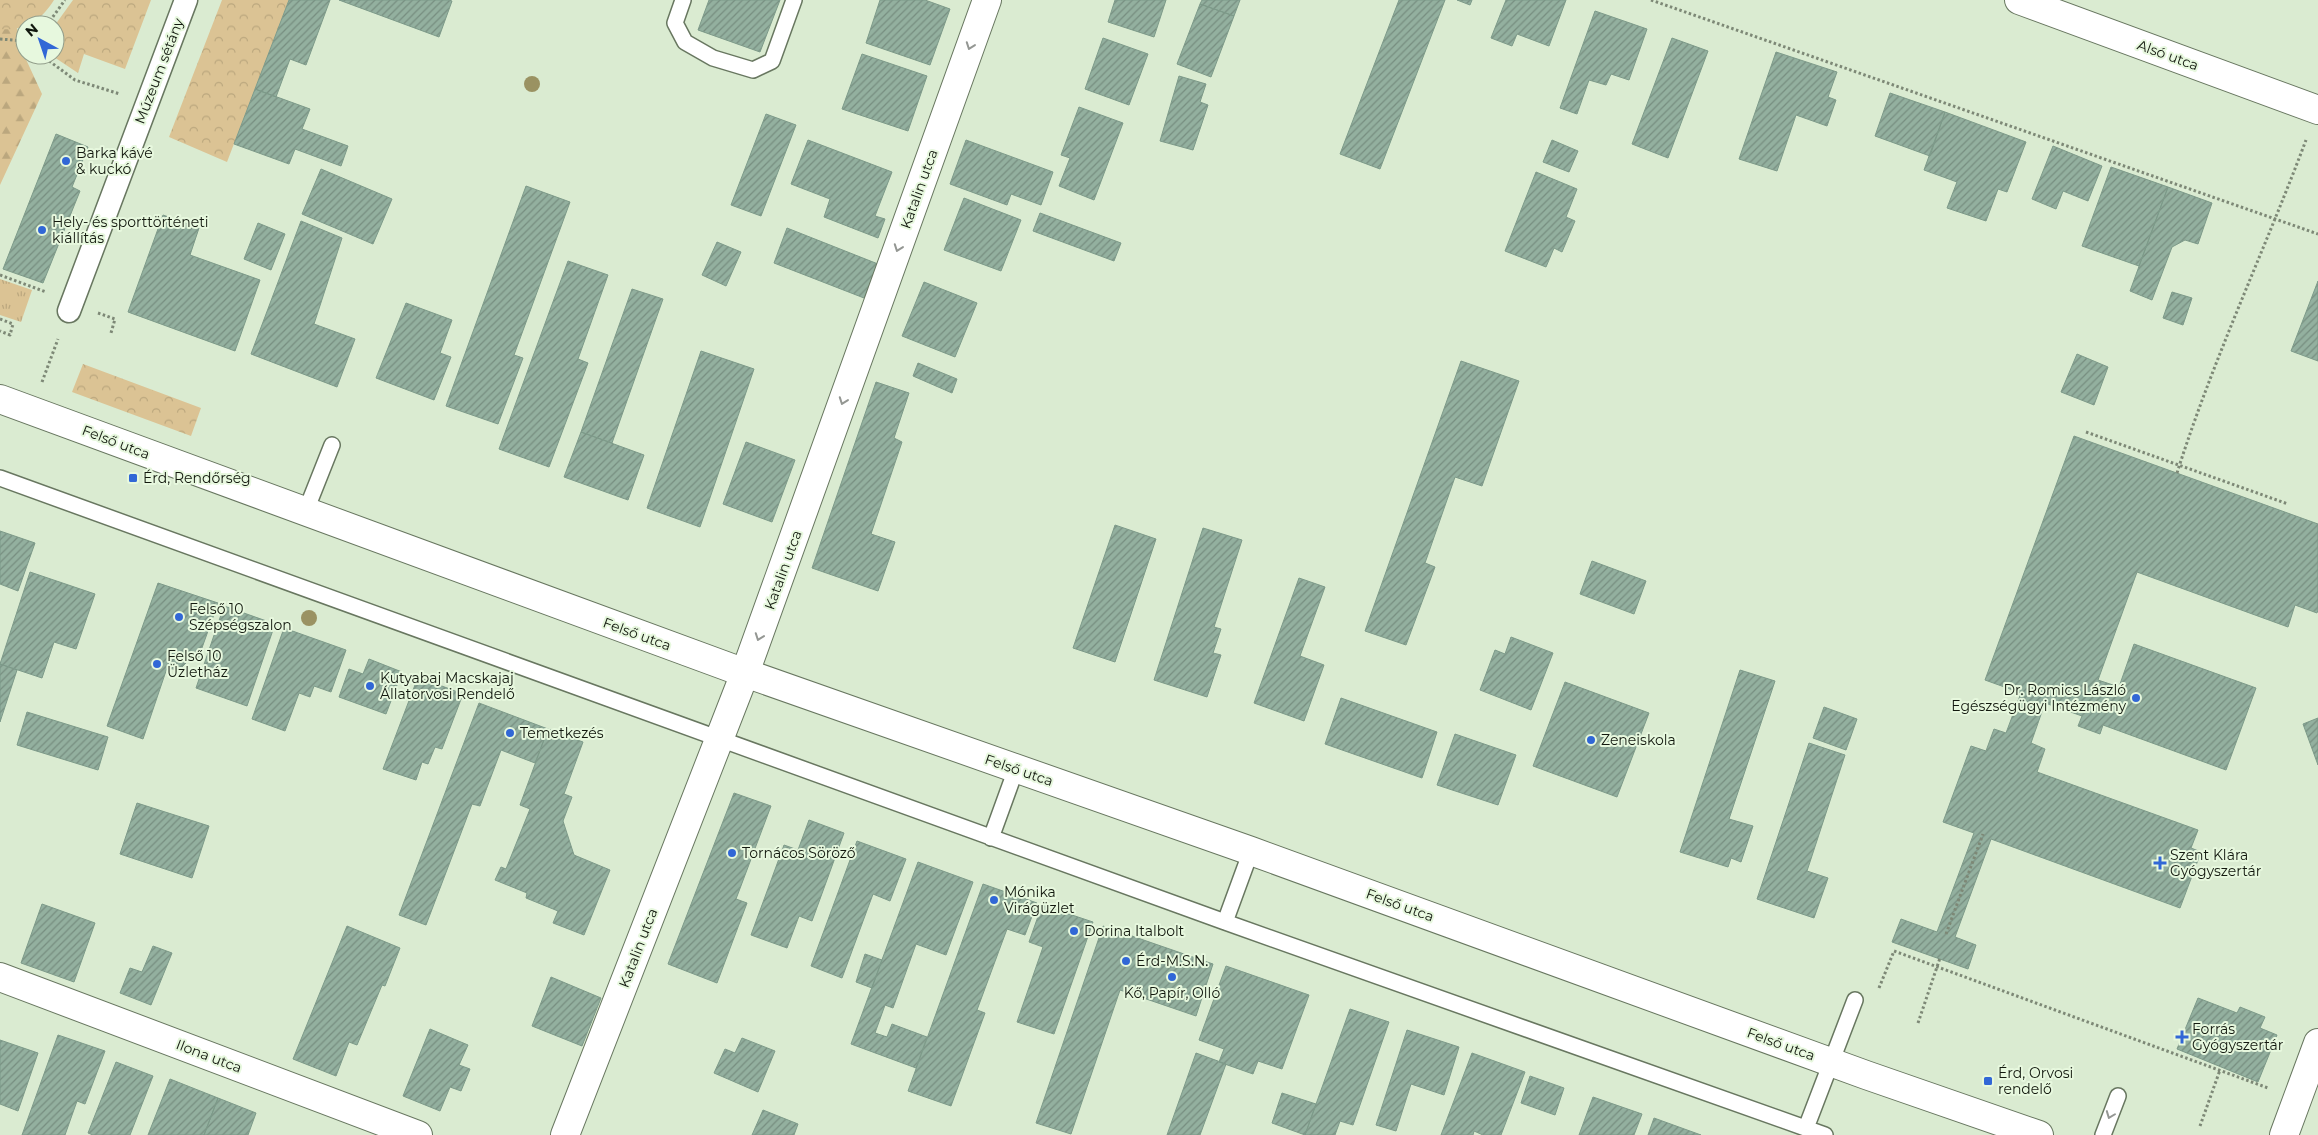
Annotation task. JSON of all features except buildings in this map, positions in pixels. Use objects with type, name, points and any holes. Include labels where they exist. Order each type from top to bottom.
[{"type":"street","name":"Múzeum sétány","points":[[69,310],[186,0]]},
{"type":"street","name":"Katalin utca","points":[[565,1135],[746,673],[987,0]]},
{"type":"street","name":"Alsó utca","points":[[2019,0],[2318,110]]},
{"type":"street","name":"Felső utca","points":[[0,399],[305,513],[746,673],[1251,851],[1831,1062],[2039,1135]]},
{"type":"street","name":"Ilona utca","points":[[0,977],[418,1135]]},
{"type":"street","points":[[2284,1135],[2318,1043]]},
{"type":"lane","points":[[683,0],[675,23],[685,42],[713,58],[754,70],[772,61],[794,0]]},
{"type":"lane","points":[[305,513],[332,445]]},
{"type":"lane","points":[[0,478],[991,838],[1825,1135]]},
{"type":"lane","points":[[991,838],[1016,769]]},
{"type":"lane","points":[[1225,922],[1251,851]]},
{"type":"lane","points":[[1806,1128],[1855,1000]]},
{"type":"lane","points":[[2103,1135],[2118,1096]]},
{"type":"path","points":[[54,15],[65,0]]},
{"type":"path","points":[[1651,0],[2318,234]]},
{"type":"path","points":[[0,39],[15,40]]},
{"type":"path","points":[[55,65],[75,80],[147,103]]},
{"type":"path","points":[[2178,473],[2236,310],[2276,220],[2318,110]]},
{"type":"path","points":[[0,319],[13,324],[10,335],[0,331]]},
{"type":"path","points":[[2086,432],[2288,504]]},
{"type":"path","points":[[1946,934],[1983,834]]},
{"type":"path","points":[[1876,997],[1894,951],[2298,1099]]},
{"type":"path","points":[[1918,1023],[1940,958]]},
{"type":"path","points":[[2200,1126],[2220,1070]]},
{"type":"green space","points":[[0,0],[54,0],[42,15],[15,15],[15,28],[0,29]]},
{"type":"green space","points":[[73,0],[151,0],[125,69],[84,54],[78,73],[65,64],[65,15],[62,15]]},
{"type":"green space","points":[[222,0],[289,0],[227,162],[169,137]]},
{"type":"green space","points":[[0,7],[12,9],[15,20],[15,65],[29,65],[42,94],[0,185]]},
{"type":"green space","points":[[0,279],[32,290],[21,322],[0,315]]},
{"type":"green space","points":[[83,364],[201,408],[191,436],[72,392]]},
{"type":"place","name":"Barka kávé & kuckó","points":[[66,161]]},
{"type":"place","name":"Hely- és sporttörténeti kiállítás","points":[[42,230]]},
{"type":"place","name":"Érd, Rendőrség","points":[[133,478]]},
{"type":"place","name":"Felső 10 Szépségszalon","points":[[179,617]]},
{"type":"place","name":"Felső 10 Üzletház","points":[[157,664]]},
{"type":"place","name":"Kutyabaj Macskajaj Állatorvosi Rendelő","points":[[370,686]]},
{"type":"place","name":"Dr. Romics László Egészségügyi Intézmény","points":[[2136,698]]},
{"type":"place","name":"Temetkezés","points":[[510,733]]},
{"type":"place","name":"Zeneiskola","points":[[1591,740]]},
{"type":"place","name":"Tornácos Söröző","points":[[732,853]]},
{"type":"place","name":"Szent Klára Gyógyszertár","points":[[2160,863]]},
{"type":"place","name":"Mónika Virágüzlet","points":[[994,900]]},
{"type":"place","name":"Dorina Italbolt","points":[[1074,931]]},
{"type":"place","name":"Érd-M.S.N.","points":[[1126,961]]},
{"type":"place","name":"Kő, Papír, Olló","points":[[1172,977]]},
{"type":"place","name":"Forrás Gyógyszertár","points":[[2182,1037]]},
{"type":"place","name":"Érd, Orvosi rendelő","points":[[1988,1081]]}]
